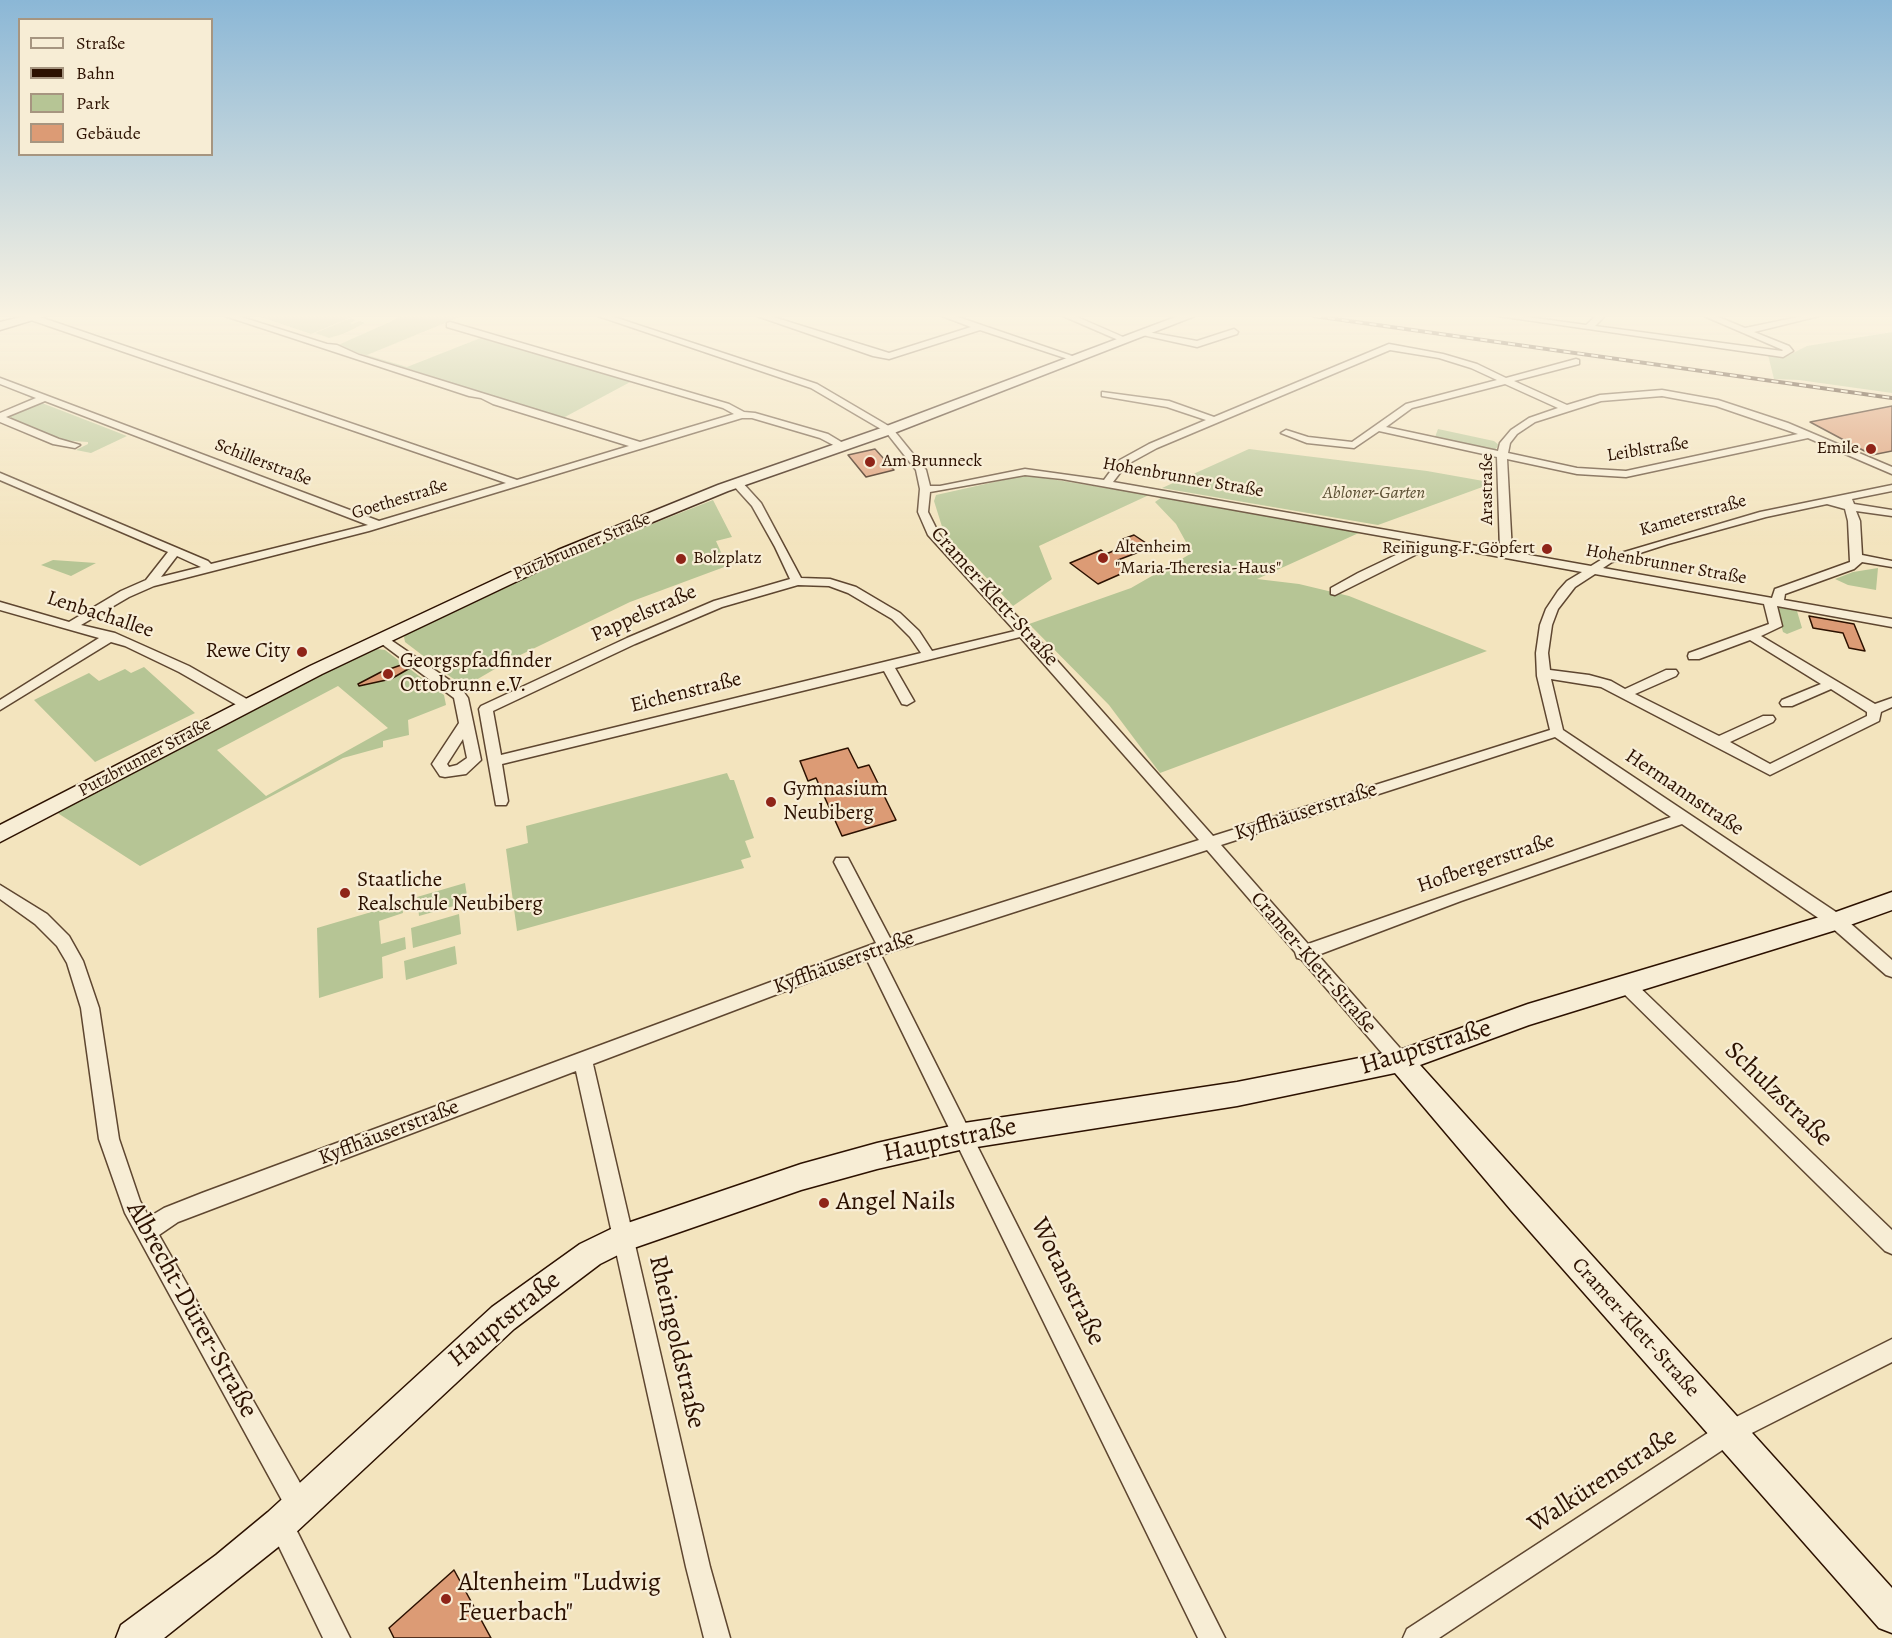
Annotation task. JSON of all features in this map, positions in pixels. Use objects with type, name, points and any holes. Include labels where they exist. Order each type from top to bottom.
[{"type":"street","name":"Schillerstraße","points":[[30,392],[379,525]]},
{"type":"street","points":[[255,392],[517,483]]},
{"type":"street","points":[[468,392],[641,446]]},
{"type":"street","points":[[680,392],[726,406],[741,415],[752,415],[824,436],[843,446]]},
{"type":"street","name":"Cramer-Klett-Straße","points":[[829,392],[889,430],[921,470],[925,489],[923,512],[934,535],[1025,632],[1304,953],[1892,1615]]},
{"type":"street","name":"Putzbrunner Straße","points":[[0,834],[247,705],[382,638],[564,553],[736,483],[988,392]]},
{"type":"street","points":[[1107,483],[1122,463],[1136,455],[1280,392]]},
{"type":"street","points":[[1286,433],[1307,440],[1354,445],[1409,406],[1460,392]]},
{"type":"street","points":[[1533,392],[1565,408]]},
{"type":"street","name":"Arastraße","points":[[1506,553],[1502,455],[1505,443],[1514,432],[1532,420],[1565,408],[1614,396],[1662,393],[1735,408],[1809,435],[1892,471]]},
{"type":"street","points":[[1105,394],[1169,404],[1214,420]]},
{"type":"street","points":[[0,417],[45,398]]},
{"type":"street","name":"Goethestraße","points":[[73,625],[125,594],[150,583],[379,525],[741,415]]},
{"type":"street","points":[[0,417],[57,442],[75,445]]},
{"type":"street","name":"Leiblstraße","points":[[1377,428],[1593,473],[1626,474],[1809,435]]},
{"type":"street","name":"Hohenbrunner Straße","points":[[925,489],[940,489],[1025,472],[1107,483],[1892,623]]},
{"type":"street","points":[[0,476],[204,563],[208,568]]},
{"type":"street","points":[[736,483],[757,505],[797,581]]},
{"type":"street","name":"Kameterstraße","points":[[1544,674],[1543,636],[1552,609],[1571,584],[1608,560],[1664,542],[1817,502],[1848,501],[1892,488]]},
{"type":"street","points":[[1753,636],[1776,626],[1774,602],[1779,592],[1856,563],[1848,501],[1892,513]]},
{"type":"street","points":[[1335,591],[1362,575],[1434,541]]},
{"type":"street","points":[[150,583],[174,552]]},
{"type":"street","points":[[1856,558],[1892,564]]},
{"type":"street","name":"Pappelstraße","points":[[501,801],[486,712],[490,706],[718,604],[797,581],[818,581],[840,586],[885,608],[915,634],[929,655]]},
{"type":"street","name":"Lenbachallee","points":[[0,606],[111,636],[184,669],[247,705]]},
{"type":"street","name":"Eichenstraße","points":[[495,761],[1025,632]]},
{"type":"street","points":[[1694,656],[1746,635],[1753,636],[1874,710]]},
{"type":"street","points":[[0,706],[111,636]]},
{"type":"street","points":[[382,638],[456,691],[461,698],[466,723]]},
{"type":"street","points":[[887,665],[907,701]]},
{"type":"street","points":[[1625,694],[1671,673]]},
{"type":"street","points":[[1557,732],[1544,674],[1589,679],[1625,694],[1770,770],[1874,718],[1874,710]]},
{"type":"street","points":[[1787,703],[1832,684]]},
{"type":"street","points":[[1874,710],[1892,702]]},
{"type":"street","points":[[1719,742],[1768,719]]},
{"type":"street","name":"Kyffhäuserstraße","points":[[145,1232],[171,1215],[879,949],[1557,732]]},
{"type":"street","name":"Hermannstraße","points":[[1557,732],[1836,921],[1892,970]]},
{"type":"street","name":"Hofbergerstraße","points":[[1304,953],[1455,897],[1683,818]]},
{"type":"street","name":"Wotanstraße","points":[[842,862],[964,1136],[1212,1638]]},
{"type":"street","name":"Albrecht-Dürer-Straße","points":[[0,891],[41,919],[63,941],[79,968],[90,1008],[109,1139],[132,1206],[289,1515],[337,1638]]},
{"type":"street","name":"Hauptstraße","points":[[134,1638],[228,1567],[289,1515],[471,1345],[503,1318],[590,1254],[623,1238],[801,1177],[877,1156],[964,1136],[1237,1094],[1400,1061],[1528,1015],[1836,921],[1892,901]]},
{"type":"street","name":"Schulzstraße","points":[[1626,985],[1892,1244]]},
{"type":"street","name":"Rheingoldstraße","points":[[584,1059],[623,1238],[717,1638]]},
{"type":"street","name":"Walkürenstraße","points":[[1416,1638],[1728,1432],[1892,1350]]},
{"type":"green space","points":[[482,392],[611,392],[563,418]]},
{"type":"green space","points":[[42,403],[127,436],[91,453],[76,450],[88,442],[59,440],[6,417]]},
{"type":"green space","points":[[1438,429],[1494,441],[1499,445],[1494,451],[1435,437]]},
{"type":"green space","name":"Abloner-Garten","points":[[1249,449],[1427,471],[1489,482],[1488,485],[1378,525],[1162,488]]},
{"type":"green space","points":[[1026,475],[1149,495],[1039,546],[1052,579],[1013,606],[944,533],[934,501],[936,495]]},
{"type":"green space","points":[[1162,497],[1361,532],[1257,579],[1299,584],[1349,596],[1487,651],[1160,773],[1109,705],[1029,624],[1131,588],[1192,553],[1176,524],[1155,502]]},
{"type":"green space","points":[[713,500],[732,537],[716,541],[727,566],[630,602],[512,659],[464,687],[405,642],[404,637],[407,633],[571,556]]},
{"type":"green space","points":[[53,560],[96,563],[71,576],[41,565]]},
{"type":"green space","points":[[1878,568],[1876,590],[1848,585],[1835,579],[1853,572]]},
{"type":"green space","points":[[1776,607],[1797,611],[1802,628],[1787,634],[1783,632]]},
{"type":"green space","points":[[368,650],[385,650],[444,695],[446,705],[408,720],[409,735],[383,741],[383,747],[343,758],[140,866],[56,812],[245,713]],"holes":[[[338,686],[388,728],[266,796],[217,750]]]},
{"type":"green space","points":[[144,667],[195,713],[95,762],[34,700],[89,673],[99,681],[125,669],[131,673]]},
{"type":"green space","points":[[727,773],[730,780],[734,780],[754,838],[745,841],[751,857],[741,860],[744,868],[517,931],[506,849],[528,843],[526,826]]},
{"type":"green space","points":[[465,883],[468,902],[419,916],[417,897]]},
{"type":"green space","points":[[402,903],[403,913],[379,921],[381,944],[405,937],[406,949],[382,957],[383,978],[319,998],[317,928]]},
{"type":"green space","points":[[459,914],[461,934],[413,948],[411,928]]},
{"type":"green space","points":[[455,946],[457,964],[406,980],[404,961]]},
{"type":"building","points":[[1892,406],[1892,451],[1872,455],[1810,422]]},
{"type":"building","name":"Am Brunneck","points":[[875,449],[894,470],[866,477],[848,455]]},
{"type":"building","name":"Altenheim \"Maria-Theresia-Haus\"","points":[[1134,535],[1152,547],[1118,560],[1132,569],[1098,584],[1070,563],[1101,550],[1106,554],[1130,544],[1123,539]]},
{"type":"building","points":[[1809,616],[1854,624],[1865,651],[1849,648],[1843,633],[1813,628]]},
{"type":"building","name":"Georgspfadfinder Ottobrunn e.V.","points":[[404,664],[410,668],[391,679],[359,686],[358,684],[381,672]]},
{"type":"building","points":[[848,748],[858,768],[869,765],[896,820],[842,836],[816,778],[808,781],[800,761]]},
{"type":"building","name":"Altenheim \"Ludwig Feuerbach\"","points":[[454,1570],[491,1638],[394,1638],[389,1628]]},
{"type":"railway","points":[[1853,392],[1892,398]]},
{"type":"place","name":"Emile","points":[[1871,449]]},
{"type":"place","name":"Am Brunneck","points":[[870,462]]},
{"type":"place","name":"Reinigung F. Göpfert","points":[[1547,549]]},
{"type":"place","name":"Altenheim \"Maria-Theresia-Haus\"","points":[[1103,558]]},
{"type":"place","name":"Bolzplatz","points":[[681,559]]},
{"type":"place","name":"Rewe City","points":[[302,652]]},
{"type":"place","name":"Georgspfadfinder Ottobrunn e.V.","points":[[388,674]]},
{"type":"place","name":"Gymnasium Neubiberg","points":[[771,802]]},
{"type":"place","name":"Staatliche Realschule Neubiberg","points":[[345,893]]},
{"type":"place","name":"Angel Nails","points":[[824,1203]]},
{"type":"place","name":"Altenheim \"Ludwig Feuerbach\"","points":[[446,1599]]}]
